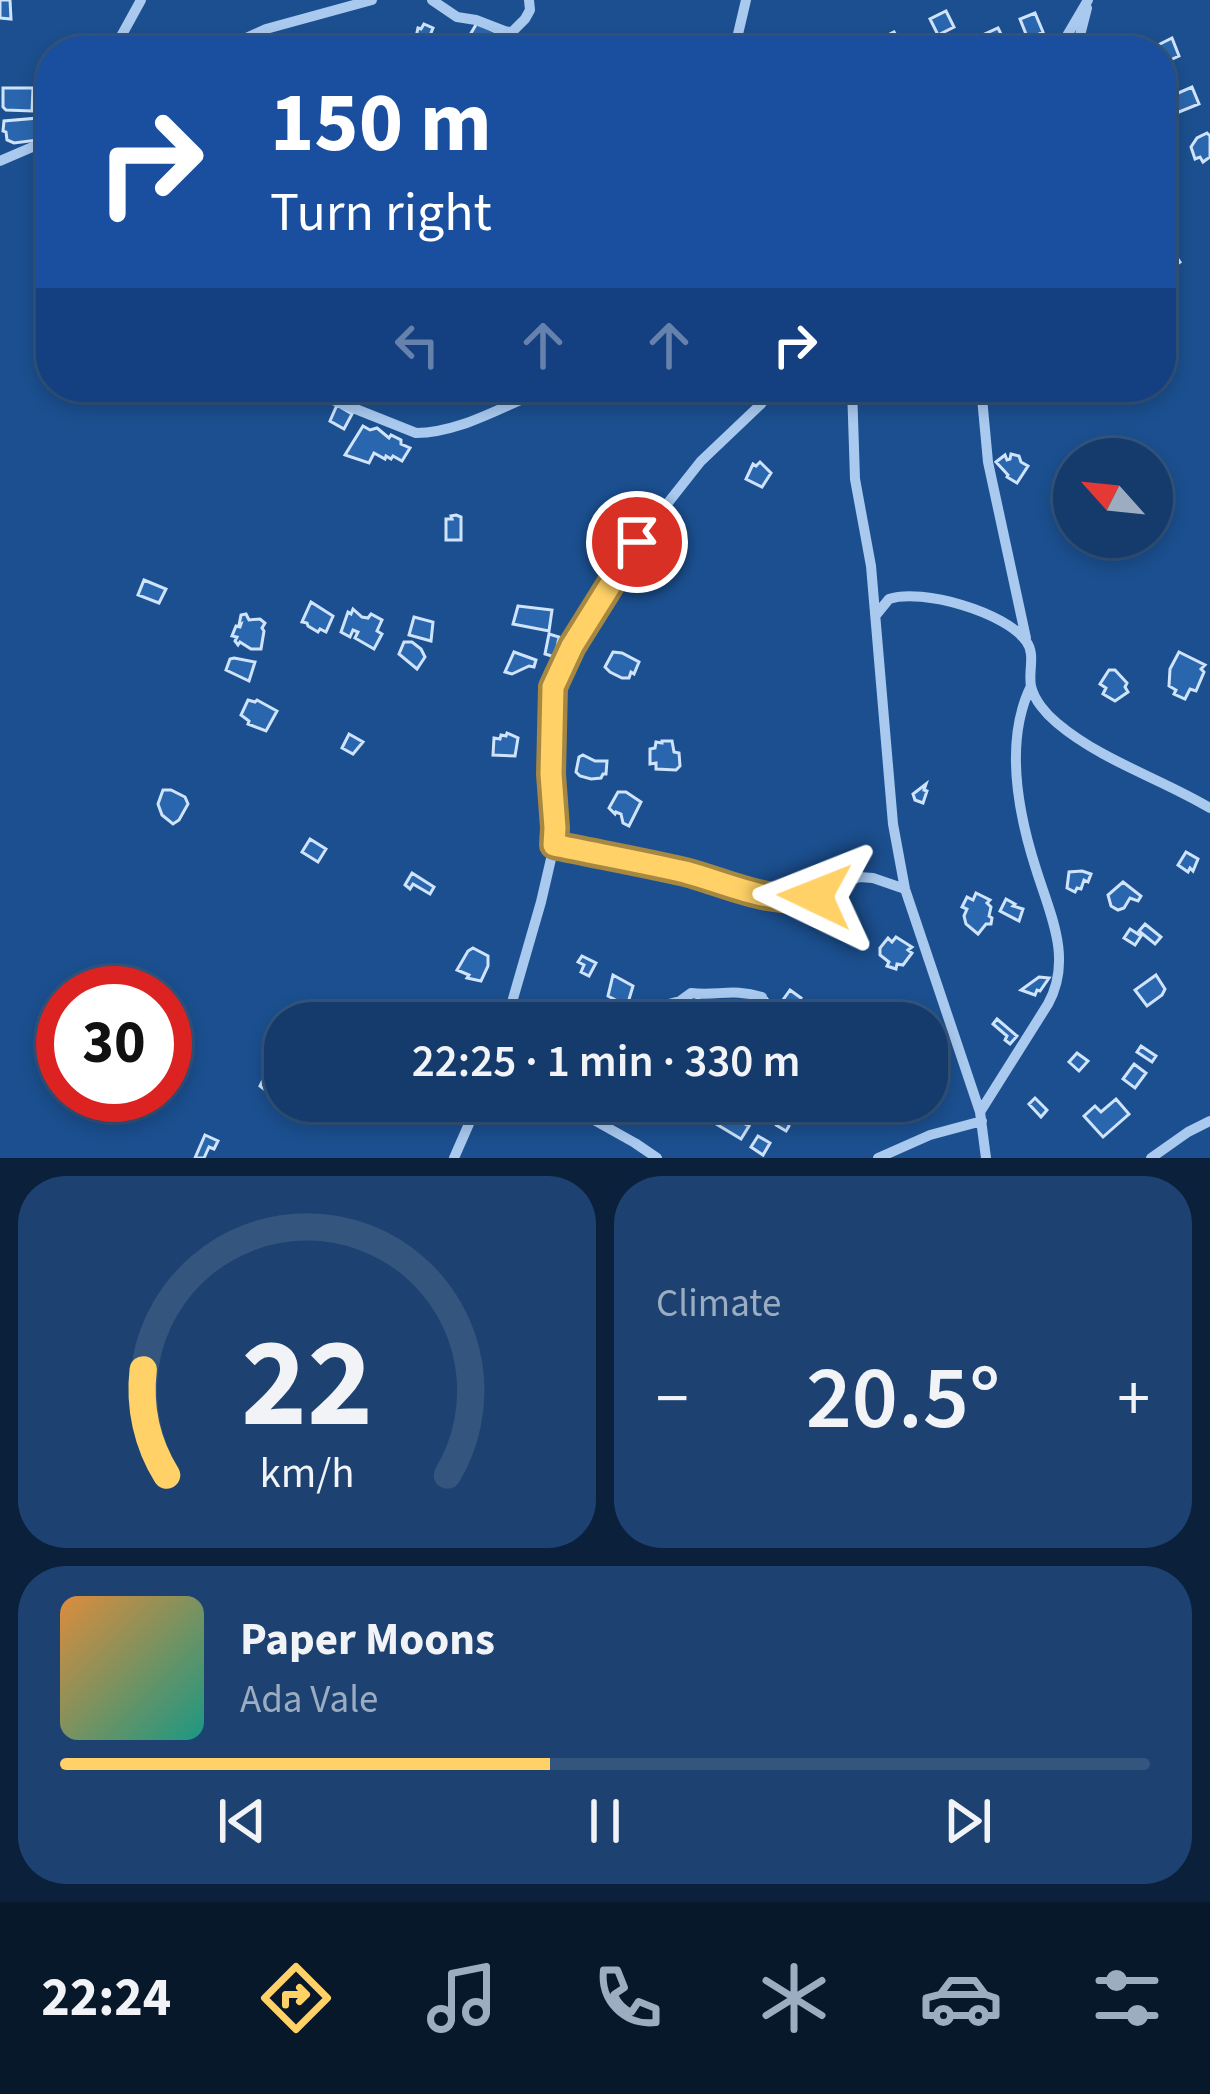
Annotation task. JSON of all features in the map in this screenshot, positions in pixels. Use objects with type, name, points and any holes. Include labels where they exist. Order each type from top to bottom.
[{"type":"street","points":[[121,36],[141,0]]},
{"type":"street","points":[[249,36],[372,0]]},
{"type":"street","points":[[432,0],[457,17],[507,32],[525,19],[530,0]]},
{"type":"street","points":[[738,36],[746,0]]},
{"type":"street","points":[[1067,36],[1088,0],[1080,36]]},
{"type":"street","points":[[266,28],[271,36]]},
{"type":"street","points":[[0,161],[36,145]]},
{"type":"street","points":[[338,402],[416,433],[431,433],[516,402]]},
{"type":"street","points":[[512,1002],[554,845],[551,700],[564,659],[637,542],[701,461],[763,402]]},
{"type":"street","points":[[852,402],[855,479],[871,566],[892,824],[905,889],[981,1117],[986,1158]]},
{"type":"street","points":[[878,1158],[981,1117],[1048,1004],[1060,970],[1056,927],[1020,802],[1018,721],[1030,686],[1031,656],[988,461],[982,402]]},
{"type":"street","points":[[875,615],[898,596],[962,604],[1008,626],[1027,641]]},
{"type":"street","points":[[1030,686],[1052,719],[1081,742],[1204,805],[1210,792]]},
{"type":"street","points":[[554,845],[680,871],[768,897],[800,899],[859,878],[905,889]]},
{"type":"street","points":[[673,1002],[691,993],[728,990],[762,997]]},
{"type":"street","points":[[1151,1158],[1210,1121]]},
{"type":"street","points":[[454,1158],[469,1122]]},
{"type":"street","points":[[598,1122],[657,1158]]},
{"type":"building","points":[[0,0],[10,0],[11,19],[0,18]]},
{"type":"building","points":[[946,11],[954,27],[938,35],[930,19]]},
{"type":"building","points":[[1035,13],[1043,32],[1027,36],[1020,19]]},
{"type":"building","points":[[477,23],[504,36],[469,36]]},
{"type":"building","points":[[424,24],[433,28],[430,36],[416,36]]},
{"type":"building","points":[[1192,87],[1199,104],[1176,113],[1176,94]]},
{"type":"building","points":[[3,88],[33,88],[32,111],[6,110]]},
{"type":"building","points":[[36,118],[36,140],[7,140],[4,121]]},
{"type":"building","points":[[1207,133],[1210,157],[1203,162],[1200,157],[1195,159],[1191,147]]},
{"type":"building","points":[[337,405],[352,414],[344,429],[330,421]]},
{"type":"building","points":[[363,426],[377,428],[410,448],[402,461],[374,453],[369,463],[345,455]]},
{"type":"building","points":[[1011,454],[1028,466],[1017,483],[996,462],[1005,455],[1010,459]]},
{"type":"building","points":[[760,462],[771,473],[762,487],[746,479],[753,464]]},
{"type":"building","points":[[461,517],[461,540],[446,540],[446,519]]},
{"type":"building","points":[[144,580],[166,589],[159,603],[138,595]]},
{"type":"building","points":[[311,602],[333,616],[326,632],[302,622]]},
{"type":"building","points":[[518,606],[552,610],[549,631],[513,624]]},
{"type":"building","points":[[353,609],[362,617],[371,614],[382,620],[377,631],[382,634],[374,649],[355,638],[358,632],[353,630],[350,637],[341,632]]},
{"type":"building","points":[[241,615],[249,620],[265,623],[261,649],[238,645],[237,637],[232,636],[236,626],[240,627]]},
{"type":"building","points":[[414,617],[433,622],[431,641],[409,635]]},
{"type":"building","points":[[549,634],[559,637],[555,657],[545,654]]},
{"type":"building","points":[[404,642],[412,642],[425,657],[417,669],[399,654]]},
{"type":"building","points":[[514,652],[536,660],[534,667],[505,672]]},
{"type":"building","points":[[613,652],[639,662],[629,678],[605,667]]},
{"type":"building","points":[[1179,652],[1205,665],[1196,691],[1190,689],[1185,699],[1169,686],[1170,669]]},
{"type":"building","points":[[234,658],[255,662],[249,681],[226,670]]},
{"type":"building","points":[[1109,670],[1127,683],[1128,692],[1115,701],[1103,694],[1106,688],[1100,684]]},
{"type":"building","points":[[248,700],[277,711],[266,731],[248,724],[241,715]]},
{"type":"building","points":[[507,733],[518,738],[515,756],[493,755],[494,738]]},
{"type":"building","points":[[349,734],[363,742],[353,754],[342,748]]},
{"type":"building","points":[[672,741],[674,752],[679,753],[676,770],[650,764],[650,749]]},
{"type":"building","points":[[583,755],[607,761],[606,774],[591,779],[580,776],[576,772]]},
{"type":"building","points":[[926,784],[923,803],[915,800],[913,794]]},
{"type":"building","points":[[163,790],[185,797],[188,804],[173,824],[158,804]]},
{"type":"building","points":[[618,792],[641,802],[629,826],[609,808]]},
{"type":"building","points":[[310,839],[326,849],[318,862],[302,852]]},
{"type":"building","points":[[1186,852],[1198,859],[1193,871],[1178,865]]},
{"type":"building","points":[[1069,872],[1091,874],[1088,882],[1084,880],[1075,892],[1067,888]]},
{"type":"building","points":[[412,873],[434,887],[430,894],[413,884],[410,889],[405,885]]},
{"type":"building","points":[[1123,882],[1141,896],[1138,901],[1130,898],[1118,910],[1111,906],[1108,895]]},
{"type":"building","points":[[976,893],[990,900],[992,918],[978,934],[966,924],[967,909],[962,907]]},
{"type":"building","points":[[1006,899],[1023,909],[1019,921],[1000,911]]},
{"type":"building","points":[[1145,924],[1161,937],[1155,944],[1139,931]]},
{"type":"building","points":[[1130,929],[1141,936],[1135,945],[1124,938]]},
{"type":"building","points":[[896,937],[912,947],[908,950],[912,953],[896,969],[887,966],[880,948],[888,938],[892,942]]},
{"type":"building","points":[[473,948],[488,956],[481,981],[457,970]]},
{"type":"building","points":[[582,956],[596,963],[589,976],[581,972],[584,965],[578,962]]},
{"type":"building","points":[[613,975],[633,986],[628,1002],[608,996]]},
{"type":"building","points":[[1156,975],[1165,989],[1147,1006],[1135,990]]},
{"type":"building","points":[[1039,977],[1049,978],[1035,995],[1021,990]]},
{"type":"building","points":[[790,990],[801,998],[798,1002],[781,1002]]},
{"type":"building","points":[[997,1019],[1017,1036],[1010,1044],[993,1024]]},
{"type":"building","points":[[1141,1046],[1156,1056],[1152,1062],[1137,1052]]},
{"type":"building","points":[[1077,1053],[1088,1061],[1079,1071],[1069,1062]]},
{"type":"building","points":[[1134,1064],[1146,1073],[1135,1088],[1123,1079]]},
{"type":"building","points":[[1035,1098],[1047,1110],[1041,1117],[1029,1104]]},
{"type":"building","points":[[1116,1099],[1129,1114],[1103,1137],[1084,1116],[1095,1106],[1101,1112]]},
{"type":"building","points":[[713,1122],[746,1122],[749,1126],[741,1139]]},
{"type":"building","points":[[205,1135],[218,1141],[204,1158],[195,1158]]},
{"type":"building","points":[[758,1136],[770,1143],[763,1155],[751,1147]]},
{"type":"route","points":[[637,542],[572,646],[553,687],[554,845],[680,871],[768,897],[815,896]]}]
